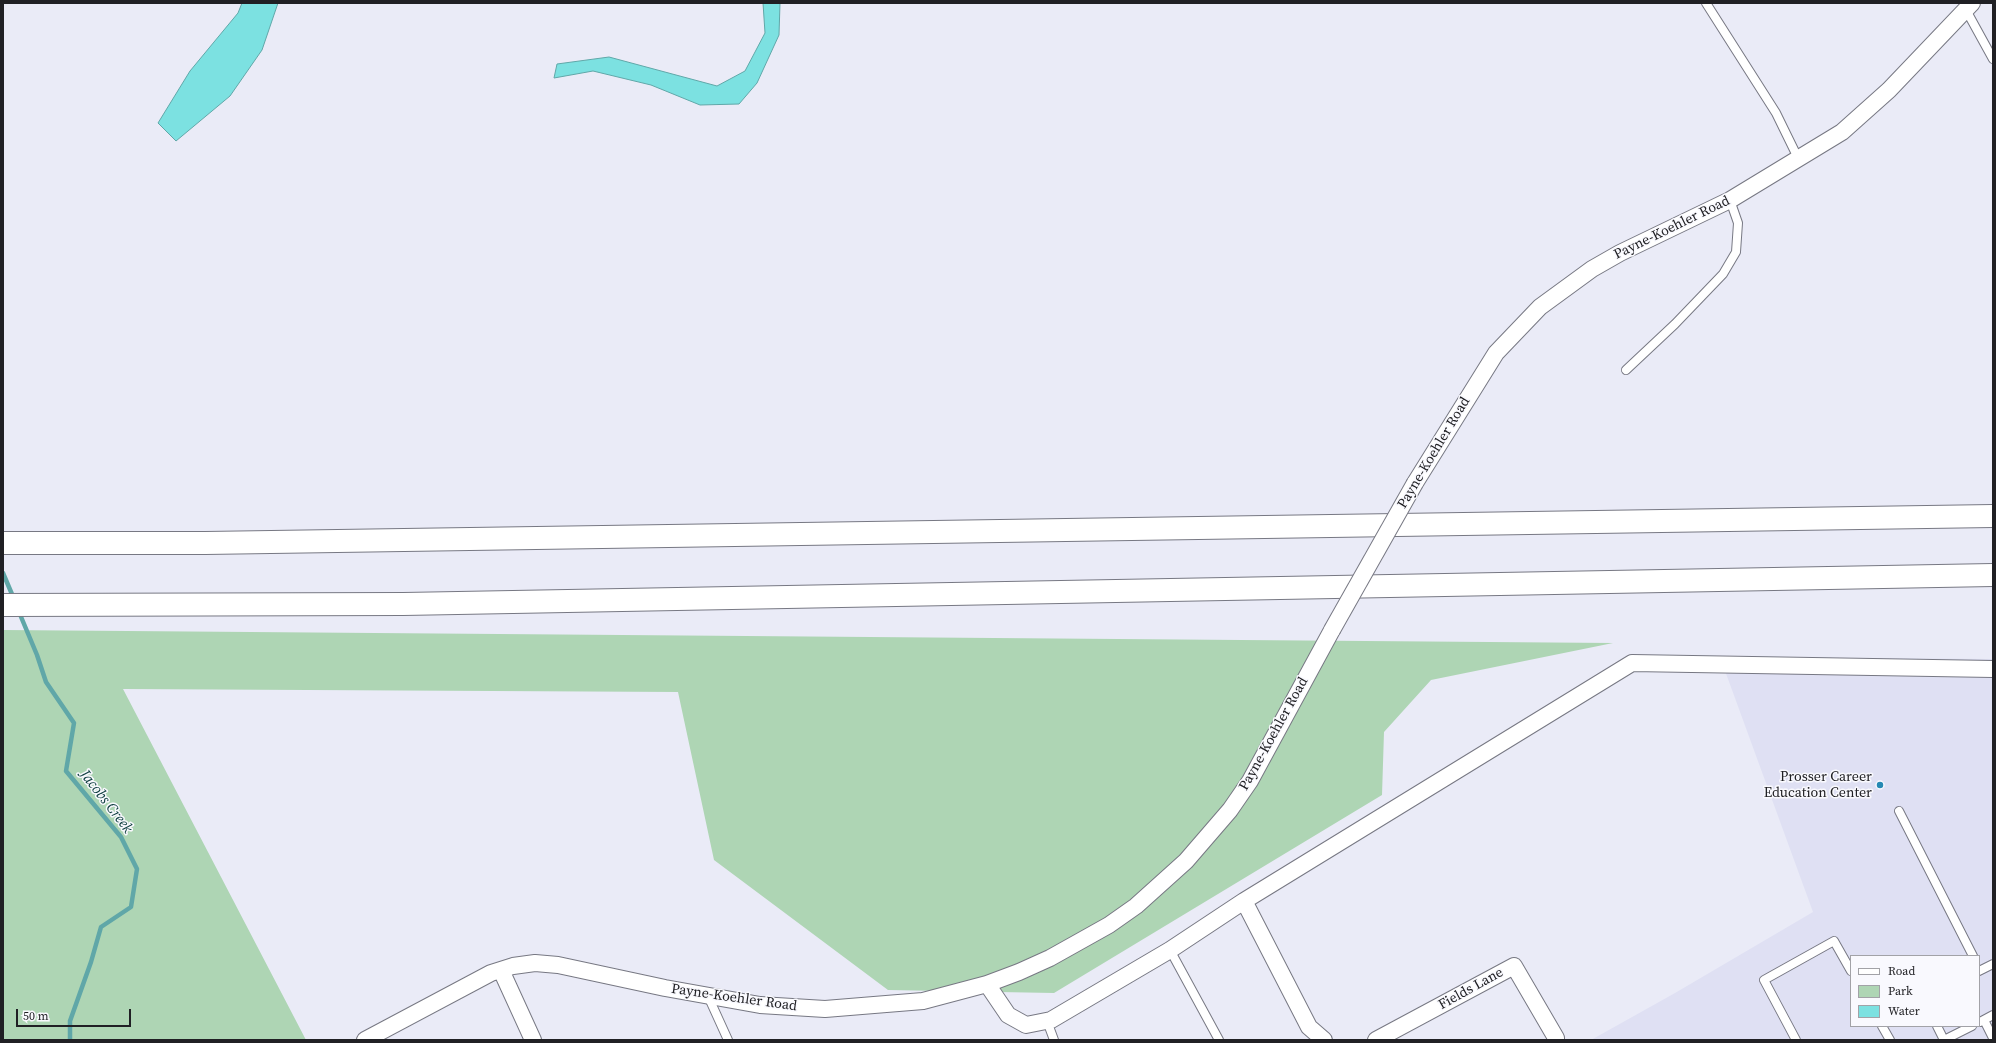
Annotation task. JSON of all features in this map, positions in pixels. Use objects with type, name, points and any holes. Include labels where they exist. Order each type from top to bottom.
[{"type":"highway","points":[[1904,517],[1993,509]]},
{"type":"highway","points":[[3,543],[205,543],[1993,516]]},
{"type":"highway","points":[[3,605],[403,604],[1993,575]]},
{"type":"highway","points":[[1753,580],[1993,586]]},
{"type":"street","name":"Payne-Koehler Road","points":[[365,1040],[491,973],[513,966],[535,963],[558,965],[708,996],[760,1005],[825,1009],[923,1001],[988,984],[1050,958],[1109,925],[1136,906],[1186,861],[1230,810],[1250,781],[1415,482],[1496,353],[1540,307],[1592,269],[1620,253],[1730,200],[1842,132],[1866,112],[1912,68],[1969,7]]},
{"type":"street","points":[[988,984],[1008,1015],[1026,1025],[1047,1021],[1170,950],[1244,901],[1632,663],[1993,670]]},
{"type":"street","points":[[1244,901],[1309,1027],[1324,1040]]},
{"type":"street","name":"Fields Lane","points":[[1376,1040],[1514,966],[1557,1039]]},
{"type":"street","points":[[501,970],[533,1040]]},
{"type":"lane","points":[[1706,3],[1776,113],[1798,158]]},
{"type":"lane","points":[[1969,7],[1993,59]]},
{"type":"lane","points":[[1626,370],[1675,324],[1724,274],[1736,252],[1738,231],[1738,223],[1730,200]]},
{"type":"lane","points":[[1899,811],[1972,955]]},
{"type":"lane","points":[[1796,1040],[1764,980],[1834,941],[1850,969]]},
{"type":"lane","points":[[1170,950],[1219,1040]]},
{"type":"lane","points":[[1980,970],[1993,964]]},
{"type":"lane","points":[[708,996],[728,1040]]},
{"type":"lane","points":[[1993,1015],[1981,1022],[1993,1038]]},
{"type":"lane","points":[[1047,1021],[1054,1040]]},
{"type":"lane","points":[[1883,1027],[1890,1040]]},
{"type":"lane","points":[[1937,1027],[1943,1040],[1970,1027]]},
{"type":"shaded area","name":"Prosser Career Education Center","points":[[1720,657],[1993,659],[1993,1040],[1591,1040],[1675,993],[1813,912]]},
{"type":"green space","points":[[3,630],[1613,643],[1431,680],[1384,732],[1382,795],[1054,993],[888,990],[714,860],[678,692],[123,689],[306,1040],[3,1040]]},
{"type":"water","points":[[242,3],[278,3],[262,50],[230,96],[176,141],[158,123],[190,71],[238,13]]},
{"type":"water","points":[[763,3],[780,3],[779,35],[757,83],[739,104],[700,105],[651,85],[593,71],[554,78],[557,64],[609,57],[717,86],[745,71],[765,33]]},
{"type":"waterway","name":"Jacobs Creek","points":[[3,573],[14,599]]},
{"type":"waterway","name":"Jacobs Creek","points":[[19,612],[37,655],[46,682],[74,723],[66,771],[121,837],[137,869],[131,907],[101,927],[91,962],[70,1021],[70,1040]]},
{"type":"place","name":"Prosser Career Education Center","points":[[1880,785]]}]
